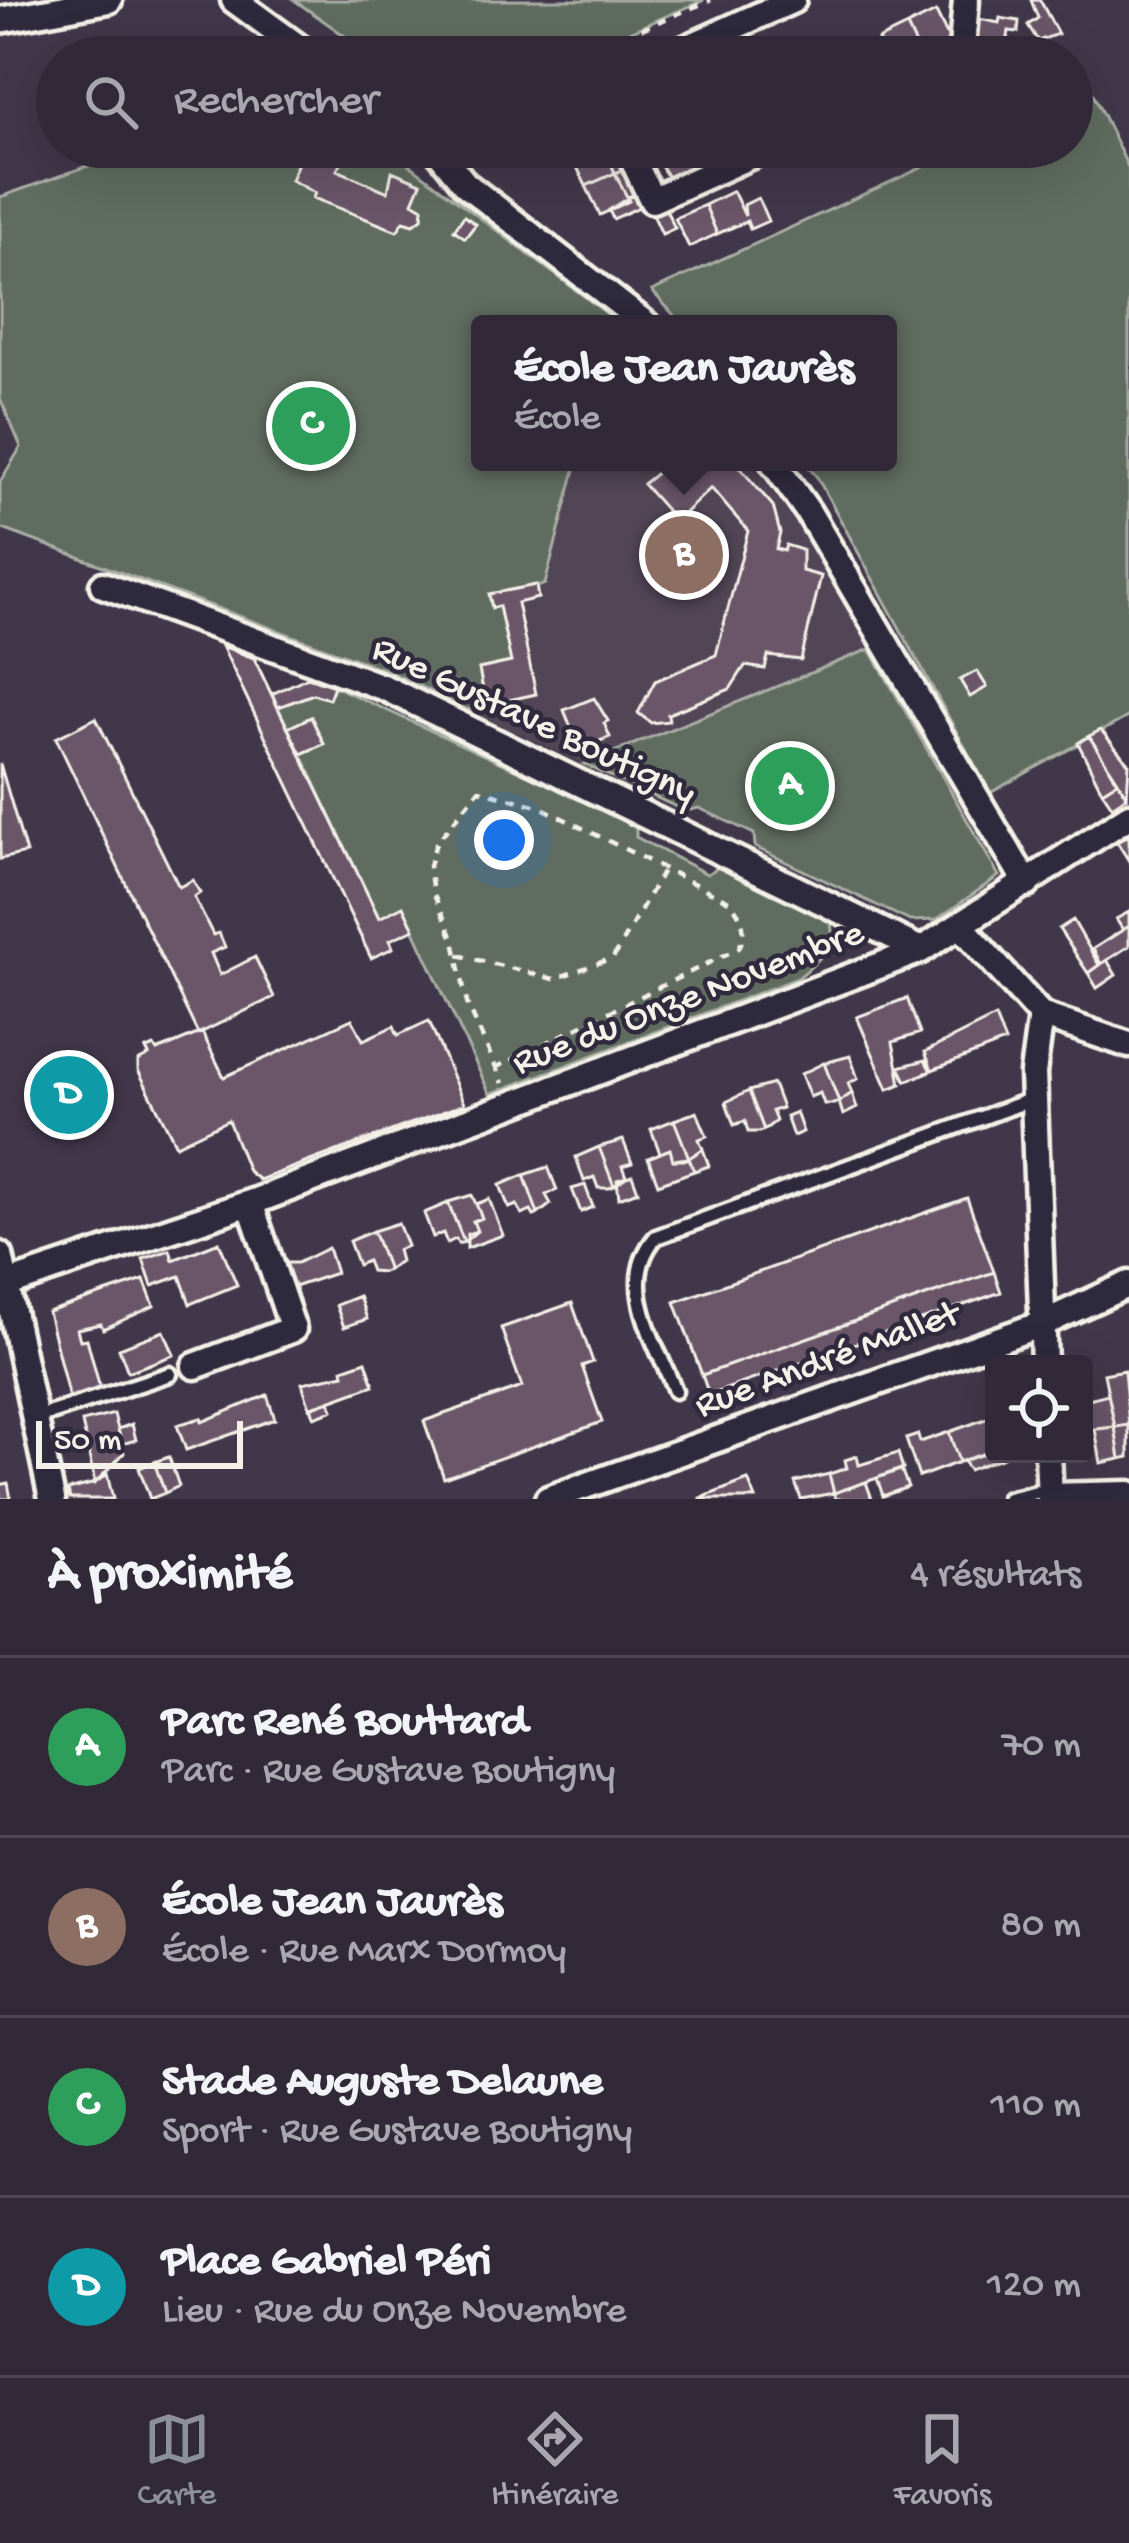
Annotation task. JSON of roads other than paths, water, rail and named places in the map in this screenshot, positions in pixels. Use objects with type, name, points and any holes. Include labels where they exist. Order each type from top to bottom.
[{"type":"street","points":[[0,20],[109,0]]},
{"type":"street","points":[[234,0],[283,36]]},
{"type":"street","points":[[713,36],[793,0]]},
{"type":"street","points":[[963,36],[966,0]]},
{"type":"street","points":[[452,168],[465,184],[634,315]]},
{"type":"street","points":[[637,168],[652,200],[723,168]]},
{"type":"street","points":[[779,471],[809,513],[1027,884]]},
{"type":"street","name":"Rue Gustave Boutigny","points":[[103,585],[385,688],[921,950]]},
{"type":"street","name":"Rue du Onze Novembre","points":[[5,1285],[250,1203],[921,950],[1129,817]]},
{"type":"street","points":[[962,927],[1041,1015],[1129,1045]]},
{"type":"street","points":[[1041,1015],[1034,1099],[1044,1355]]},
{"type":"street","points":[[182,1370],[293,1329],[250,1203]]},
{"type":"street","points":[[0,1255],[52,1499]]},
{"type":"street","name":"Rue André Mallet","points":[[548,1499],[1042,1324],[1128,1289]]},
{"type":"street","points":[[1048,1463],[1050,1495],[1129,1494]]},
{"type":"lane","points":[[675,1391],[640,1303],[636,1277],[642,1253],[656,1237],[1034,1099]]},
{"type":"lane","points":[[34,1418],[182,1370]]},
{"type":"lane","points":[[1008,1499],[1050,1495]]},
{"type":"place","name":"Stade Auguste Delaune","points":[[311,426]]},
{"type":"place","name":"École Jean Jaurès","points":[[684,555]]},
{"type":"place","name":"Parc René Bouttard","points":[[790,786]]},
{"type":"place","name":"Place Gabriel Péri","points":[[69,1095]]}]
